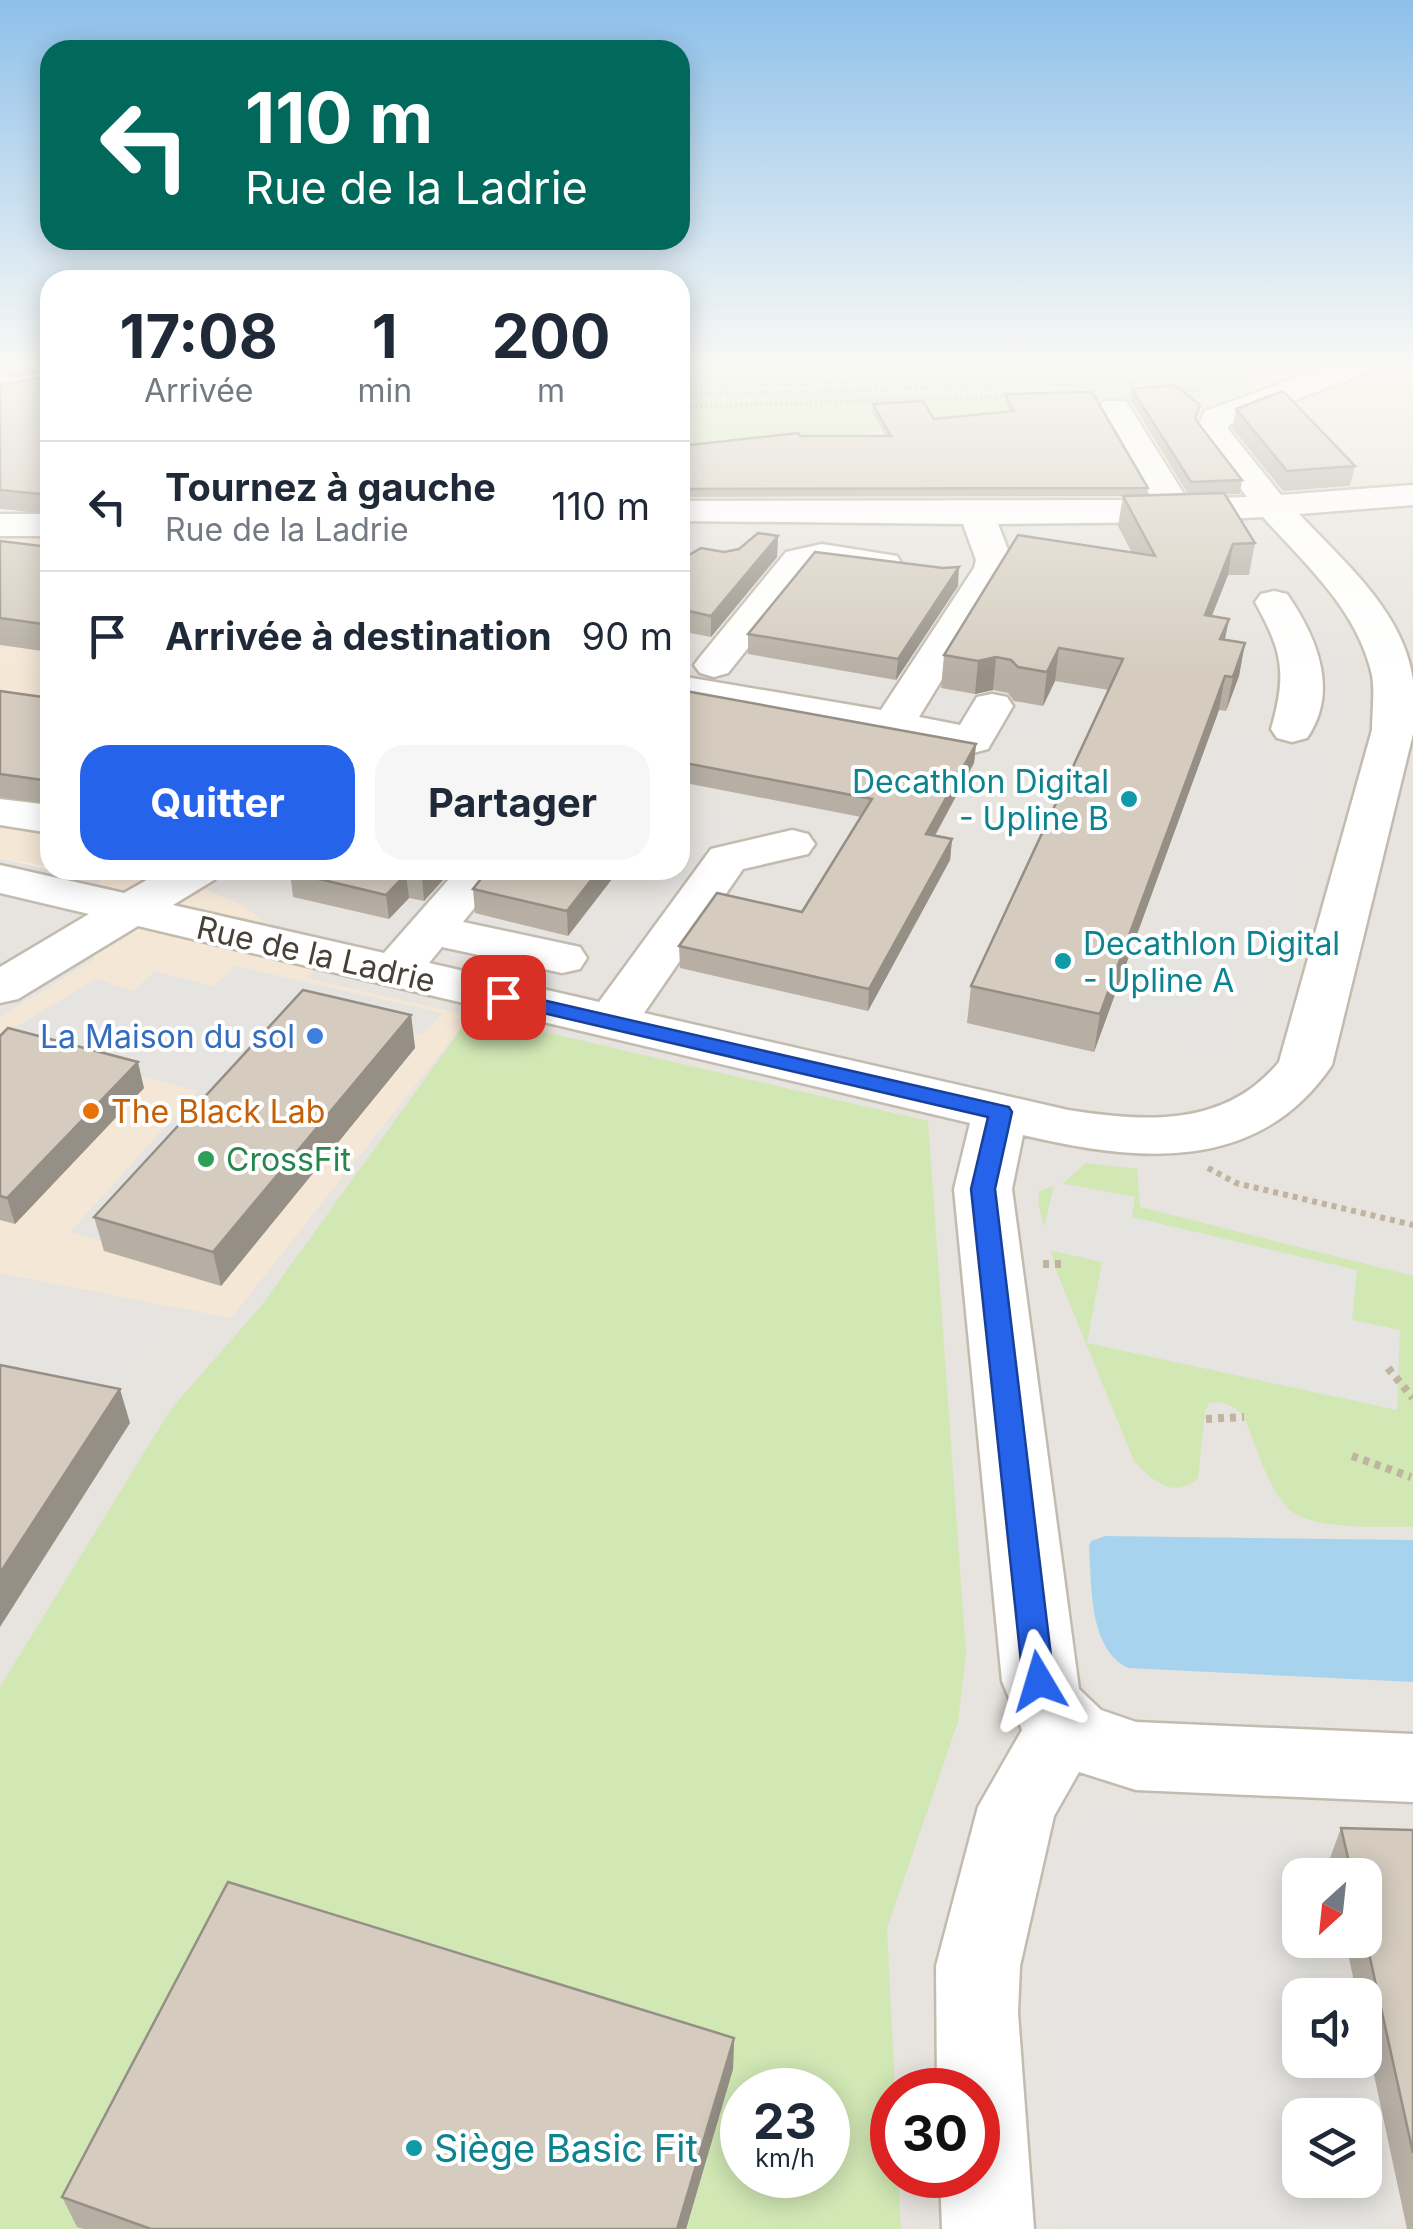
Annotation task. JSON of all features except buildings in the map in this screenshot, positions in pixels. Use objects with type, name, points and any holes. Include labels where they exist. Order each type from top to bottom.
[{"type":"street","points":[[1150,467],[1177,512]]},
{"type":"street","name":"Rue de la Ladrie","points":[[0,879],[1109,1136],[1187,1136],[1250,1116],[1284,1092],[1305,1065],[1393,730],[1366,670],[1375,627],[1361,603],[1272,507],[1241,467]]},
{"type":"street","points":[[690,511],[1177,512],[1413,496]]},
{"type":"street","points":[[893,725],[992,568],[994,560],[977,514]]},
{"type":"street","points":[[0,526],[40,525]]},
{"type":"street","points":[[0,546],[40,551]]},
{"type":"street","points":[[697,662],[800,560],[822,555],[925,570]]},
{"type":"street","points":[[1274,602],[1294,636],[1366,670]]},
{"type":"street","points":[[697,662],[846,689]]},
{"type":"street","points":[[1292,730],[1304,690],[1366,670]]},
{"type":"street","points":[[690,690],[973,740],[992,706]]},
{"type":"street","points":[[0,812],[40,818]]},
{"type":"street","points":[[611,1022],[728,858],[792,844]]},
{"type":"street","points":[[0,988],[179,880]]},
{"type":"street","points":[[395,972],[474,880]]},
{"type":"street","points":[[432,930],[562,958]]},
{"type":"street","points":[[1000,1112],[983,1189],[1039,1681],[1047,1706],[1065,1728],[1104,1749],[1159,1759],[1413,1768]]},
{"type":"street","points":[[988,2229],[976,2014],[978,1966],[1016,1807],[1065,1728]]},
{"type":"path","points":[[1147,1138],[1236,1182],[1413,1225]]},
{"type":"path","points":[[1388,1368],[1413,1398]]},
{"type":"path","points":[[1206,1419],[1244,1417]]},
{"type":"path","points":[[1352,1456],[1410,1476]]},
{"type":"shaded area","points":[[690,467],[1413,467],[1413,506],[1189,523],[690,523]]},
{"type":"shaded area","points":[[1413,506],[1413,2229],[0,2229],[0,1273],[231,1318],[470,1016],[307,978],[334,944],[266,923],[243,906],[184,880],[690,880],[690,523],[1189,523]]},
{"type":"shaded area","points":[[0,535],[40,537],[40,865],[0,858]]},
{"type":"shaded area","points":[[1310,602],[1338,654],[1342,681],[1339,714],[1331,738],[1283,730],[1285,718],[1260,714],[1265,658],[1257,629],[1243,603]]},
{"type":"shaded area","points":[[933,689],[1043,708],[1026,743],[912,723]]},
{"type":"shaded area","points":[[1222,730],[1329,748],[1323,770],[1328,772],[1283,958],[1269,955],[1255,1006],[1239,1003],[1224,1058],[1113,1035]]},
{"type":"shaded area","points":[[714,809],[740,814],[630,970],[601,964],[663,880],[690,880],[690,842]]},
{"type":"shaded area","points":[[0,858],[40,868],[40,880],[101,880],[94,960],[0,1017]]},
{"type":"shaded area","points":[[101,880],[184,880],[243,906],[266,923],[335,944],[308,978],[471,1015],[231,1319],[0,1273],[0,1017],[94,960]]},
{"type":"shaded area","points":[[434,880],[492,880],[465,913],[591,942],[560,986],[428,955],[438,943],[389,932]]},
{"type":"shaded area","points":[[235,966],[443,1013],[422,1035],[305,1008],[98,1241],[70,1232],[197,1091],[14,1042],[0,1054],[0,1036],[96,979],[133,991],[155,971],[214,986]]},
{"type":"shaded area","points":[[1055,1182],[1135,1197],[1132,1217],[1357,1270],[1352,1320],[1400,1330],[1397,1410],[1087,1343],[1102,1262],[1039,1248]]},
{"type":"shaded area","points":[[0,1284],[166,1316],[121,1388],[0,1364]]},
{"type":"shaded area","points":[[1089,1813],[1302,1820],[1310,1858],[1282,1858],[1282,1958],[1331,1958],[1335,1978],[1282,1978],[1282,2078],[1355,2078],[1359,2098],[1282,2098],[1282,2198],[1379,2198],[1385,2229],[1059,2229],[1036,1880]]},
{"type":"green space","points":[[471,1015],[928,1121],[966,1653],[958,1722],[887,1928],[894,2068],[870,2068],[870,2198],[899,2198],[901,2229],[0,2229],[0,1687],[171,1409],[262,1305]]},
{"type":"green space","points":[[1086,1163],[1137,1169],[1140,1207],[1413,1276],[1413,1527],[1330,1524],[1289,1509],[1269,1479],[1244,1417],[1224,1403],[1209,1403],[1205,1411],[1198,1478],[1189,1484],[1172,1488],[1164,1485],[1134,1461],[1056,1270],[1038,1203],[1039,1191],[1062,1184]]},
{"type":"water","points":[[1105,1536],[1413,1540],[1413,1682],[1128,1668],[1105,1646],[1095,1614],[1089,1546],[1091,1541]]},
{"type":"place","name":"Decathlon Digital - Upline B","points":[[1129,799]]},
{"type":"place","name":"Decathlon Digital - Upline A","points":[[1063,961]]},
{"type":"place","name":"La Maison du sol","points":[[315,1036]]},
{"type":"place","name":"The Black Lab","points":[[91,1111]]},
{"type":"place","name":"CrossFit","points":[[206,1159]]},
{"type":"place","name":"Siège Basic Fit","points":[[414,2148]]},
{"type":"route","points":[[503,997],[1000,1112],[983,1189],[1039,1681]]}]
